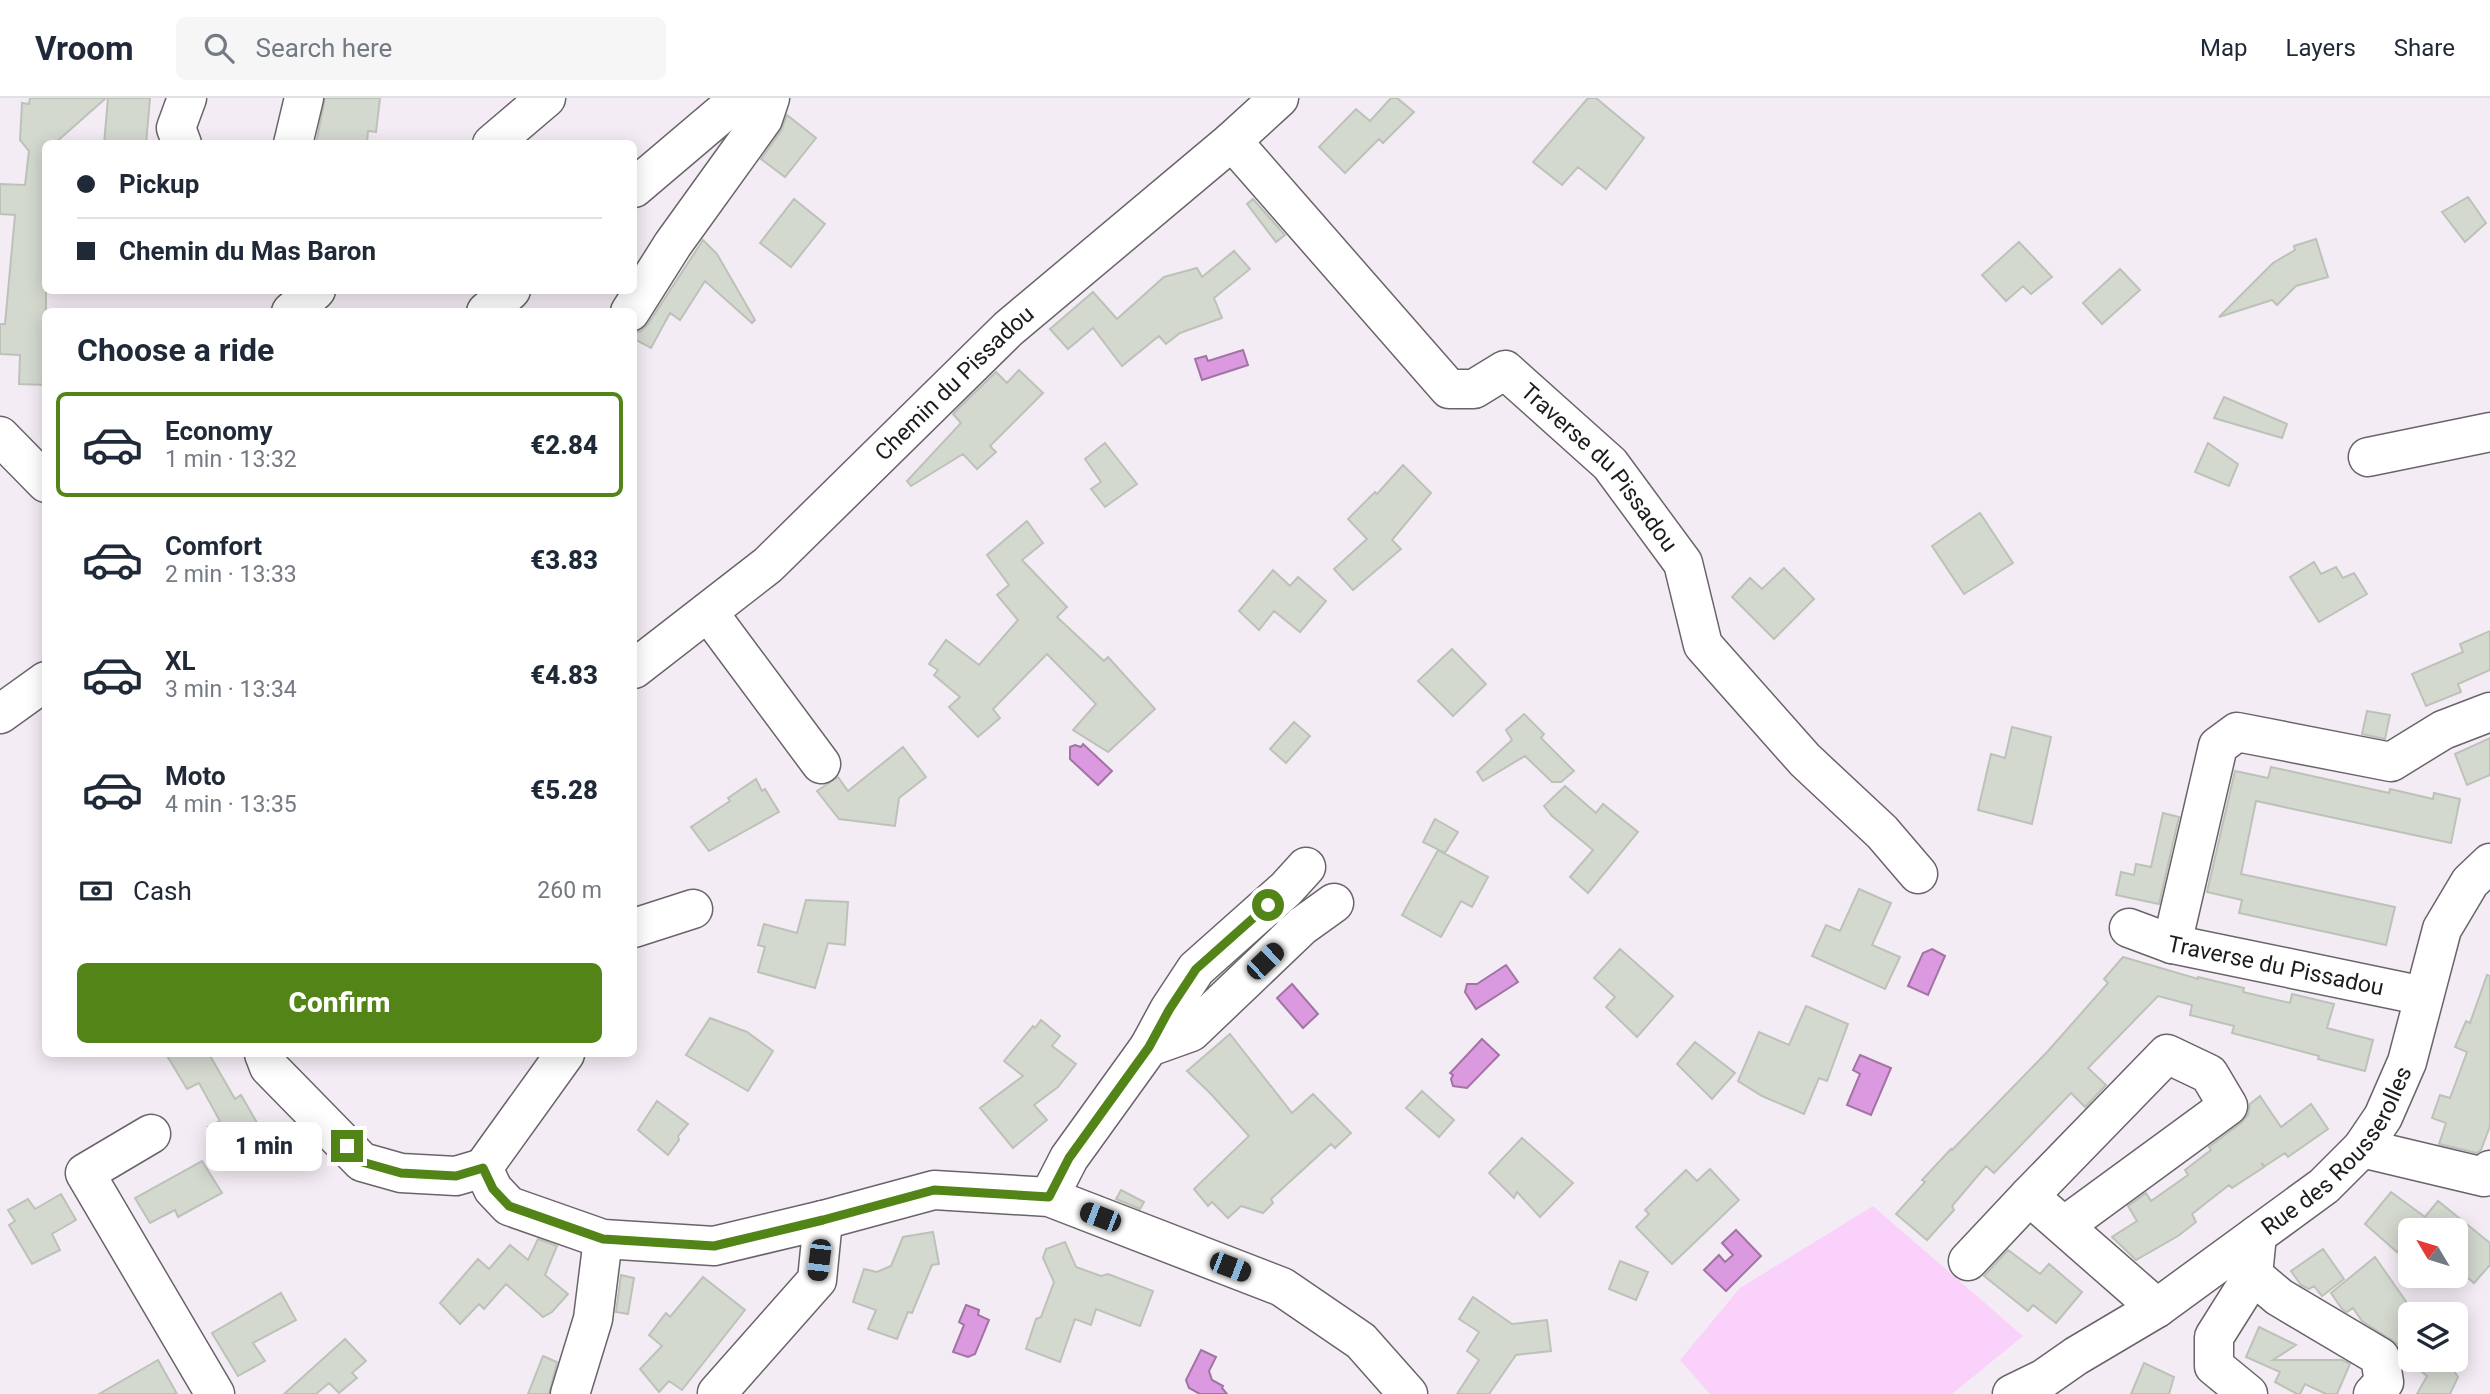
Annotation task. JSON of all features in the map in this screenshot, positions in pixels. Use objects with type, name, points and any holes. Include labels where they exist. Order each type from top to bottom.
[{"type":"street","points":[[180,140],[176,128],[187,98]]},
{"type":"street","points":[[294,140],[304,98]]},
{"type":"street","points":[[497,140],[546,98]]},
{"type":"street","points":[[637,185],[740,98]]},
{"type":"street","points":[[633,308],[673,244],[763,119],[770,98]]},
{"type":"street","name":"Chemin du Pissadou","points":[[637,667],[768,565],[1008,329],[1232,141],[1279,98]]},
{"type":"street","name":"Traverse du Pissadou","points":[[1232,141],[1449,389],[1474,389],[1505,370],[1610,464],[1683,563],[1703,645],[1805,760],[1882,832],[1918,874]]},
{"type":"street","points":[[296,308],[311,294]]},
{"type":"street","points":[[491,308],[506,294]]},
{"type":"street","points":[[2368,457],[2490,432]]},
{"type":"street","points":[[0,436],[42,479]]},
{"type":"street","points":[[708,612],[821,764]]},
{"type":"street","points":[[0,714],[42,684]]},
{"type":"street","points":[[2172,944],[2218,746],[2237,732],[2391,761],[2443,730],[2490,712]]},
{"type":"street","points":[[1049,1197],[1069,1158],[1149,1047],[1196,969],[1286,889],[1306,867]]},
{"type":"street","name":"Rue des Rousserolles","points":[[2012,1394],[2043,1379],[2157,1308],[2324,1186],[2362,1148],[2382,1117],[2407,1062],[2442,929],[2483,878]]},
{"type":"street","points":[[1149,1047],[1191,1032],[1302,926],[1334,903]]},
{"type":"street","points":[[637,927],[693,909]]},
{"type":"street","name":"Traverse du Pissadou","points":[[2129,928],[2172,944],[2424,996]]},
{"type":"street","points":[[1968,1261],[2167,1054],[2209,1074],[2228,1106],[2064,1226]]},
{"type":"street","points":[[265,1057],[269,1067],[362,1162],[401,1173],[456,1176],[483,1168],[563,1057]]},
{"type":"street","points":[[151,1134],[85,1173],[215,1394]]},
{"type":"street","points":[[2362,1148],[2484,1177],[2490,1170]]},
{"type":"street","points":[[483,1168],[493,1189],[509,1206],[603,1239],[714,1246],[934,1190],[1049,1197],[1282,1287],[1361,1341],[1408,1394]]},
{"type":"street","points":[[2029,1196],[2157,1308]]},
{"type":"street","points":[[718,1394],[817,1280],[823,1220]]},
{"type":"street","points":[[2248,1394],[2214,1366],[2214,1337],[2253,1275],[2257,1235]]},
{"type":"street","points":[[570,1394],[593,1318],[603,1239]]},
{"type":"street","points":[[2253,1275],[2279,1297],[2380,1357],[2384,1382],[2373,1394]]},
{"type":"street","name":"Rue des Rousserolles","points":[[1989,1394],[1996,1379],[2030,1358],[2076,1356]]},
{"type":"shaded area","points":[[1243,350],[1248,365],[1202,380],[1195,359],[1206,356],[1208,361]]},
{"type":"shaded area","points":[[1083,744],[1112,771],[1098,785],[1070,759],[1070,747],[1081,747]]},
{"type":"shaded area","points":[[1932,949],[1945,956],[1928,995],[1908,986],[1923,953]]},
{"type":"shaded area","points":[[1506,965],[1518,982],[1476,1009],[1465,992],[1467,984],[1477,984]]},
{"type":"shaded area","points":[[1292,984],[1318,1014],[1303,1028],[1277,998]]},
{"type":"shaded area","points":[[1482,1039],[1499,1055],[1467,1088],[1453,1086],[1453,1075],[1450,1073]]},
{"type":"shaded area","points":[[1860,1055],[1891,1068],[1871,1115],[1847,1105],[1860,1074],[1853,1070]]},
{"type":"shaded area","points":[[1873,1206],[2023,1336],[1952,1394],[1710,1394],[1680,1360],[1740,1288]]},
{"type":"shaded area","points":[[1736,1230],[1761,1256],[1726,1291],[1704,1270],[1719,1255],[1725,1262],[1733,1255],[1722,1243]]},
{"type":"shaded area","points":[[966,1305],[979,1310],[978,1315],[989,1320],[975,1354],[968,1357],[953,1352],[964,1325],[959,1322]]},
{"type":"shaded area","points":[[1201,1350],[1216,1357],[1209,1371],[1212,1380],[1223,1386],[1227,1394],[1200,1394],[1189,1388],[1186,1380]]},
{"type":"building","points":[[30,98],[106,98],[59,140],[42,140],[42,294],[46,294],[46,308],[42,308],[42,385],[19,384],[20,355],[0,354],[0,324],[5,324],[15,215],[0,214],[0,184],[25,185],[29,151],[20,140],[22,103],[29,104]]},
{"type":"building","points":[[108,98],[150,98],[146,140],[104,140]]},
{"type":"building","points":[[325,98],[380,98],[376,132],[368,131],[367,140],[317,140]]},
{"type":"building","points":[[1391,98],[1397,98],[1414,112],[1383,143],[1379,139],[1345,173],[1319,147],[1356,109],[1370,121]]},
{"type":"building","points":[[1588,98],[1596,98],[1644,138],[1606,189],[1578,167],[1562,185],[1533,162]]},
{"type":"building","points":[[787,115],[816,138],[785,177],[761,159],[781,131]]},
{"type":"building","points":[[2468,197],[2486,223],[2465,242],[2442,212]]},
{"type":"building","points":[[794,199],[825,224],[791,267],[760,243]]},
{"type":"building","points":[[1253,199],[1285,235],[1276,242],[1247,204]]},
{"type":"building","points":[[2316,239],[2328,277],[2296,286],[2277,305],[2272,300],[2219,317],[2273,263],[2295,250],[2294,246]]},
{"type":"building","points":[[703,240],[717,254],[755,320],[752,323],[705,281],[680,320],[670,313],[651,348],[637,341],[637,332],[648,324]]},
{"type":"building","points":[[2019,242],[2052,277],[2031,294],[2023,286],[2006,301],[1982,275]]},
{"type":"building","points":[[1234,251],[1250,269],[1214,298],[1222,318],[1180,333],[1166,344],[1159,336],[1122,366],[1093,328],[1068,349],[1050,329],[1093,292],[1117,319],[1164,277],[1197,268],[1202,277]]},
{"type":"building","points":[[2120,269],[2140,290],[2102,324],[2083,303]]},
{"type":"building","points":[[1019,370],[1043,393],[990,446],[996,452],[977,469],[963,454],[911,486],[907,481],[961,423],[953,414],[996,372],[1007,383]]},
{"type":"building","points":[[2224,397],[2287,424],[2282,438],[2214,418]]},
{"type":"building","points":[[1105,443],[1137,484],[1105,507],[1091,489],[1101,482],[1085,459]]},
{"type":"building","points":[[2208,443],[2238,464],[2229,486],[2195,472]]},
{"type":"building","points":[[1403,465],[1431,493],[1392,540],[1401,549],[1353,590],[1334,569],[1367,539],[1348,519],[1375,492],[1377,494]]},
{"type":"building","points":[[1980,513],[2013,563],[1964,594],[1932,546]]},
{"type":"building","points":[[1027,521],[1043,543],[1022,560],[1067,607],[1057,617],[1104,661],[1108,657],[1155,709],[1108,752],[1073,730],[1096,704],[1047,654],[993,709],[1000,718],[978,737],[949,707],[960,697],[934,675],[938,670],[929,664],[946,640],[979,665],[1018,620],[997,595],[1009,585],[987,555]]},
{"type":"building","points":[[2314,562],[2321,574],[2336,567],[2343,578],[2354,573],[2367,594],[2319,622],[2290,577]]},
{"type":"building","points":[[1784,568],[1814,599],[1774,639],[1732,597],[1750,578],[1762,589]]},
{"type":"building","points":[[1273,570],[1290,586],[1298,577],[1326,601],[1300,632],[1274,611],[1259,630],[1239,611]]},
{"type":"building","points":[[2490,631],[2490,670],[2458,684],[2461,692],[2426,706],[2412,674],[2463,652],[2460,644]]},
{"type":"building","points":[[1452,649],[1486,684],[1453,716],[1418,681]]},
{"type":"building","points":[[2367,711],[2390,715],[2385,739],[2362,734]]},
{"type":"building","points":[[1524,714],[1544,734],[1541,738],[1574,771],[1561,782],[1552,782],[1525,756],[1483,781],[1477,772],[1512,740],[1506,730]]},
{"type":"building","points":[[1294,722],[1310,736],[1286,763],[1270,749]]},
{"type":"building","points":[[2012,727],[2051,737],[2032,824],[1978,810],[1991,754],[2005,758]]},
{"type":"building","points":[[2490,738],[2490,775],[2467,785],[2455,754]]},
{"type":"building","points":[[903,747],[926,777],[899,798],[895,826],[839,819],[817,791],[838,777],[848,791]]},
{"type":"building","points":[[2271,767],[2389,793],[2390,789],[2433,799],[2434,793],[2460,799],[2451,843],[2256,801],[2241,874],[2395,907],[2386,945],[2239,913],[2242,900],[2207,892],[2235,771],[2268,778]]},
{"type":"building","points":[[756,779],[779,812],[709,851],[691,827],[730,801],[728,798]]},
{"type":"building","points":[[1565,786],[1596,813],[1603,804],[1638,832],[1588,893],[1570,877],[1593,850],[1544,806]]},
{"type":"building","points":[[2163,813],[2179,817],[2159,904],[2116,895],[2121,872],[2134,875],[2136,864],[2151,867]]},
{"type":"building","points":[[1435,819],[1458,832],[1445,853],[1423,842]]},
{"type":"building","points":[[1438,850],[1488,877],[1472,907],[1461,901],[1441,937],[1402,915]]},
{"type":"building","points":[[1859,889],[1891,903],[1872,945],[1900,957],[1885,989],[1812,956],[1826,925],[1840,931]]},
{"type":"building","points":[[806,900],[848,902],[845,945],[828,943],[815,988],[758,972],[765,947],[758,945],[764,924],[797,933]]},
{"type":"building","points":[[1620,949],[1673,996],[1637,1037],[1606,1007],[1615,997],[1594,978]]},
{"type":"building","points":[[2123,957],[2198,979],[2244,988],[2243,992],[2290,1003],[2292,994],[2334,1004],[2327,1028],[2373,1040],[2365,1071],[2232,1033],[2234,1026],[2190,1015],[2192,1005],[2158,996],[2088,1068],[2106,1085],[2085,1107],[2071,1093],[1994,1173],[1986,1166],[1952,1206],[1954,1210],[1927,1240],[1896,1214],[1925,1182],[1922,1180],[2048,1051],[2108,983],[2104,979]]},
{"type":"building","points":[[2487,975],[2490,976],[2490,1126],[2481,1150],[2477,1153],[2439,1144],[2446,1123],[2432,1118],[2440,1095],[2450,1098],[2467,1052],[2455,1047],[2466,1021],[2470,1023]]},
{"type":"building","points":[[1806,1006],[1848,1024],[1827,1081],[1819,1078],[1804,1114],[1762,1096],[1738,1081],[1759,1032],[1789,1045]]},
{"type":"building","points":[[710,1018],[747,1032],[773,1051],[748,1091],[686,1055]]},
{"type":"building","points":[[1041,1020],[1060,1036],[1052,1046],[1076,1064],[1058,1087],[1034,1105],[1047,1120],[1013,1148],[980,1108],[1023,1076],[1004,1061]]},
{"type":"building","points":[[1230,1034],[1292,1113],[1313,1094],[1351,1133],[1335,1148],[1331,1144],[1271,1199],[1273,1203],[1263,1213],[1241,1206],[1228,1218],[1212,1202],[1208,1206],[1194,1189],[1249,1136],[1187,1071]]},
{"type":"building","points":[[1695,1042],[1735,1073],[1712,1099],[1677,1064]]},
{"type":"building","points":[[168,1057],[211,1057],[235,1099],[241,1095],[263,1133],[225,1157],[208,1127],[220,1121],[199,1083],[187,1089]]},
{"type":"building","points":[[1422,1091],[1454,1120],[1439,1137],[1406,1108]]},
{"type":"building","points":[[2260,1096],[2281,1127],[2311,1104],[2328,1129],[2288,1157],[2285,1153],[2265,1166],[2261,1163],[2264,1167],[2232,1188],[2229,1185],[2192,1214],[2196,1222],[2178,1236],[2136,1260],[2112,1237],[2137,1221],[2128,1206],[2146,1193],[2151,1201],[2188,1175],[2185,1170],[2211,1150],[2209,1147],[2241,1123],[2248,1115],[2250,1104]]},
{"type":"building","points":[[657,1101],[688,1124],[668,1155],[638,1130]]},
{"type":"building","points":[[1522,1138],[1573,1183],[1540,1217],[1517,1192],[1514,1198],[1489,1173]]},
{"type":"building","points":[[202,1161],[222,1193],[178,1217],[175,1210],[150,1223],[135,1198]]},
{"type":"building","points":[[1710,1169],[1739,1200],[1672,1264],[1636,1227],[1649,1214],[1645,1210],[1686,1170],[1697,1181]]},
{"type":"building","points":[[1121,1190],[1144,1202],[1140,1209],[1116,1199]]},
{"type":"building","points":[[2391,1192],[2425,1217],[2438,1201],[2459,1218],[2398,1218],[2397,1252],[2365,1224]]},
{"type":"building","points":[[61,1194],[76,1220],[52,1234],[60,1250],[32,1264],[9,1225],[15,1221],[8,1210],[28,1199],[35,1209]]},
{"type":"building","points":[[2468,1225],[2490,1243],[2490,1265],[2474,1283],[2468,1278]]},
{"type":"building","points":[[933,1232],[939,1264],[932,1265],[912,1313],[908,1312],[897,1339],[868,1329],[876,1310],[853,1302],[864,1269],[877,1272],[891,1266],[903,1237]]},
{"type":"building","points":[[538,1239],[557,1246],[545,1275],[568,1294],[552,1312],[543,1317],[506,1284],[484,1309],[479,1304],[460,1324],[440,1303],[478,1259],[489,1269],[510,1245],[528,1260]]},
{"type":"building","points":[[1065,1242],[1076,1267],[1101,1276],[1108,1274],[1153,1291],[1140,1326],[1096,1309],[1091,1325],[1075,1319],[1060,1362],[1026,1349],[1036,1319],[1041,1317],[1054,1282],[1043,1258],[1046,1249]]},
{"type":"building","points":[[2323,1249],[2344,1279],[2322,1296],[2314,1286],[2309,1289],[2301,1285],[2291,1271]]},
{"type":"building","points":[[2008,1250],[2040,1274],[2049,1264],[2082,1292],[2056,1323],[2033,1305],[2028,1311],[1984,1276]]},
{"type":"building","points":[[2375,1257],[2406,1302],[2398,1302],[2398,1344],[2362,1321],[2353,1308],[2347,1312],[2342,1309],[2331,1293]]},
{"type":"building","points":[[1620,1261],[1648,1272],[1636,1300],[1609,1289]]},
{"type":"building","points":[[621,1275],[634,1278],[628,1314],[616,1312]]},
{"type":"building","points":[[703,1277],[745,1310],[682,1390],[669,1381],[659,1392],[640,1369],[662,1346],[649,1335],[666,1313],[670,1317]]},
{"type":"building","points":[[281,1293],[296,1320],[253,1343],[265,1361],[238,1376],[212,1333]]},
{"type":"building","points":[[1473,1297],[1512,1324],[1547,1320],[1551,1351],[1516,1355],[1489,1394],[1457,1394],[1479,1360],[1467,1351],[1479,1332],[1459,1319]]},
{"type":"building","points":[[2259,1327],[2296,1345],[2273,1360],[2342,1360],[2350,1364],[2337,1394],[2326,1394],[2305,1384],[2300,1394],[2297,1394],[2275,1382],[2280,1372],[2246,1357]]},
{"type":"building","points":[[345,1339],[366,1361],[352,1373],[357,1378],[339,1393],[329,1383],[316,1394],[284,1394]]},
{"type":"building","points":[[543,1356],[557,1362],[549,1394],[528,1394]]},
{"type":"building","points":[[158,1360],[177,1394],[99,1394]]},
{"type":"building","points":[[2144,1363],[2174,1377],[2169,1394],[2131,1394]]},
{"type":"building","points":[[2422,1372],[2455,1372],[2458,1377],[2450,1394],[2417,1394],[2427,1376]]},
{"type":"route","points":[[347,1146],[362,1162],[401,1173],[456,1176],[483,1168],[493,1189],[509,1206],[603,1239],[714,1246],[934,1190],[1049,1197],[1069,1158],[1149,1047],[1196,969],[1268,905]]}]
